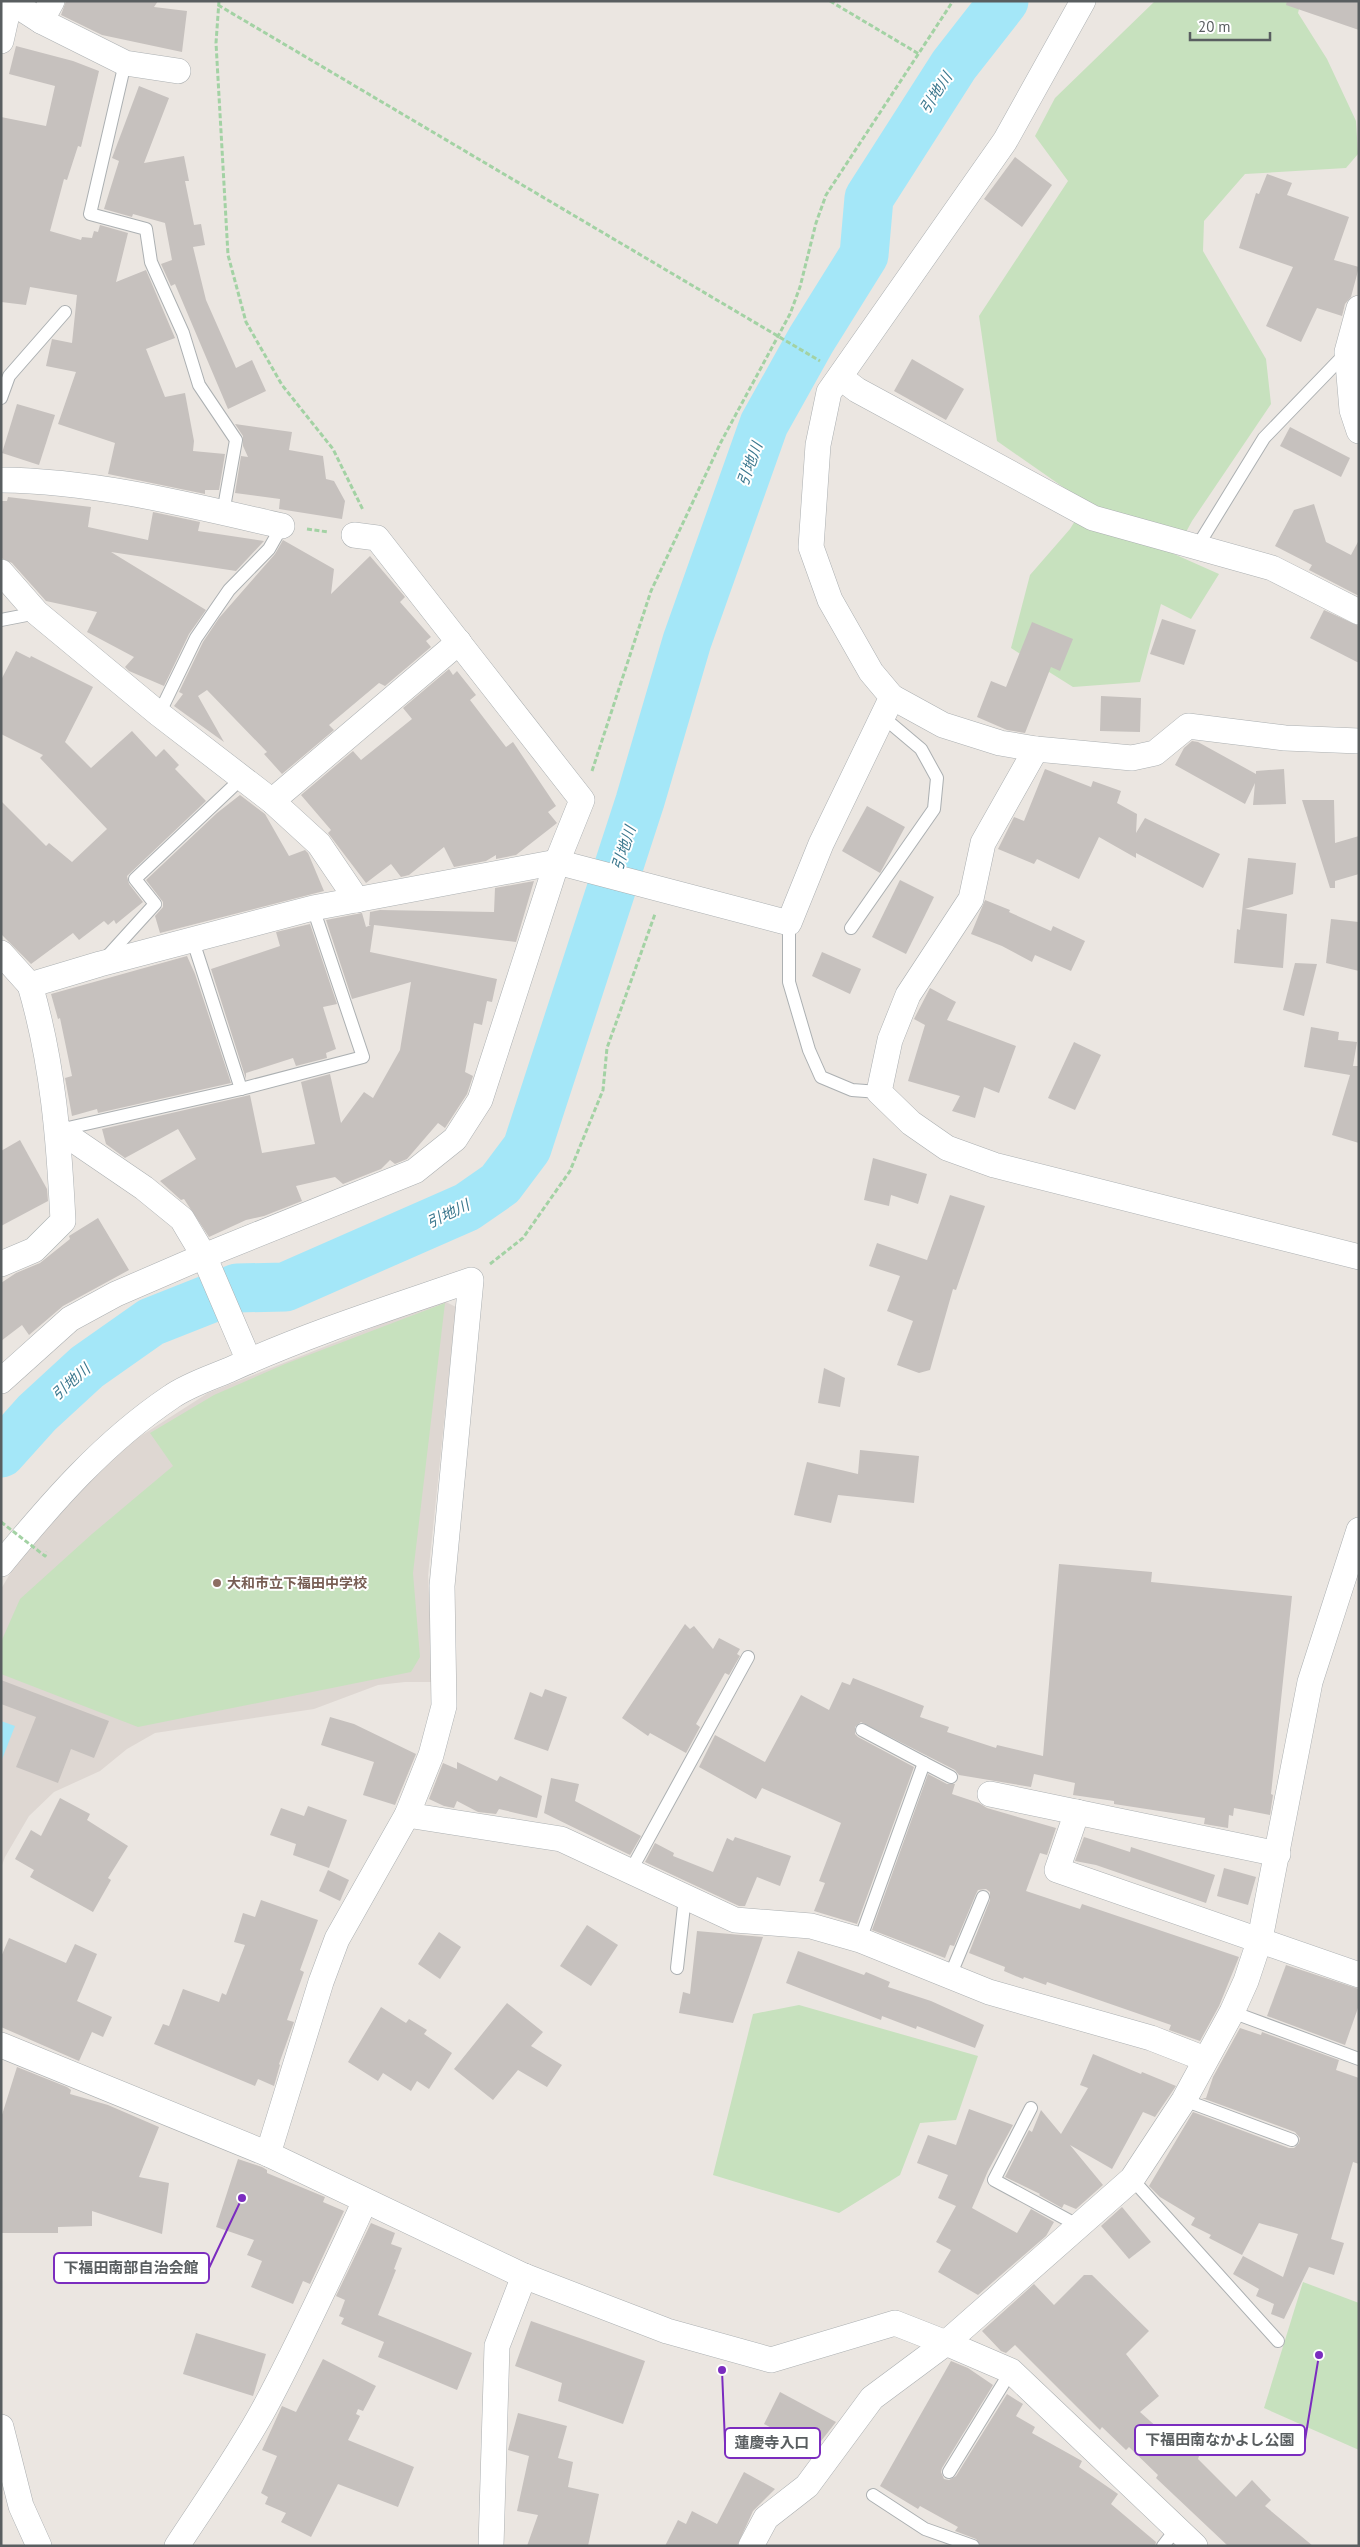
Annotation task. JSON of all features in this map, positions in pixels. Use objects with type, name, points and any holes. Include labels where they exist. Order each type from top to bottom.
[{"type":"street","points":[[1,41],[10,1],[47,11],[125,63],[178,71]]},
{"type":"street","points":[[1083,1],[1005,141],[832,370],[818,445],[811,546],[830,600],[871,672],[888,707],[1000,743],[1036,749],[1132,758],[1155,753],[1188,726],[1286,738],[1359,741]]},
{"type":"street","points":[[1359,308],[1347,352],[1352,410],[1359,431]]},
{"type":"street","points":[[832,370],[857,390],[1093,518],[1272,568],[1359,612]]},
{"type":"street","points":[[1,480],[38,480],[95,488],[223,512],[282,526]]},
{"type":"street","points":[[1,1381],[70,1319],[116,1294],[205,1261],[415,1171],[455,1139],[480,1100],[567,865],[582,800],[459,642],[366,536]]},
{"type":"street","points":[[1,572],[37,613],[160,714],[272,801],[319,844],[357,900]]},
{"type":"street","points":[[272,801],[459,642]]},
{"type":"street","points":[[30,985],[100,964],[313,908],[567,865],[789,923],[821,844],[888,707]]},
{"type":"street","points":[[1036,749],[983,843],[970,899],[908,995],[890,1040],[879,1092],[910,1123],[947,1148],[994,1165],[1359,1257]]},
{"type":"street","points":[[1,953],[30,985],[42,1027],[59,1130],[63,1220],[34,1250],[7,1256]]},
{"type":"street","points":[[59,1130],[144,1188],[182,1219],[205,1261],[246,1355]]},
{"type":"street","points":[[1,1564],[49,1506],[105,1448],[172,1396],[246,1355],[336,1327],[471,1280],[442,1586],[444,1706],[431,1754],[407,1815],[337,1939],[320,1982],[268,2154]]},
{"type":"street","points":[[751,2546],[766,2518],[807,2486],[872,2398],[946,2343],[1132,2179],[1184,2100],[1232,2012],[1246,1981],[1260,1939],[1310,1682],[1359,1530]]},
{"type":"street","points":[[990,1794],[1278,1854]]},
{"type":"street","points":[[1077,1812],[1058,1870],[1359,1974]]},
{"type":"street","points":[[407,1815],[561,1839],[735,1920],[811,1926],[860,1940],[989,1992],[1151,2038],[1206,2059]]},
{"type":"street","points":[[1,2045],[268,2154],[524,2276],[667,2331],[771,2360],[895,2323],[946,2343],[1011,2371],[1170,2537],[1195,2546]]},
{"type":"street","points":[[177,2546],[264,2407],[319,2299],[365,2201]]},
{"type":"street","points":[[491,2546],[497,2346],[524,2276]]},
{"type":"street","points":[[1,2427],[21,2506],[38,2546]]},
{"type":"lane","points":[[125,63],[90,214],[146,229],[151,262],[183,333],[199,385],[236,440],[223,512]]},
{"type":"lane","points":[[1,398],[9,376],[65,312]]},
{"type":"lane","points":[[1197,547],[1264,438],[1347,352]]},
{"type":"lane","points":[[160,714],[196,638],[229,590],[269,549],[282,526]]},
{"type":"lane","points":[[1,620],[37,613]]},
{"type":"lane","points":[[852,928],[934,809],[937,778],[922,749],[888,707]]},
{"type":"lane","points":[[100,964],[155,904],[135,879],[242,778]]},
{"type":"lane","points":[[59,1130],[241,1089],[363,1057],[313,908]]},
{"type":"lane","points":[[789,923],[789,982],[809,1050],[821,1077],[852,1090],[879,1092]]},
{"type":"lane","points":[[193,941],[241,1089]]},
{"type":"lane","points":[[630,1872],[748,1657]]},
{"type":"lane","points":[[862,1730],[951,1777]]},
{"type":"lane","points":[[860,1940],[924,1763]]},
{"type":"lane","points":[[677,1968],[685,1897]]},
{"type":"lane","points":[[950,1976],[982,1897]]},
{"type":"lane","points":[[1232,2012],[1359,2059]]},
{"type":"lane","points":[[1184,2100],[1292,2140]]},
{"type":"lane","points":[[1031,2108],[994,2180],[1079,2226]]},
{"type":"lane","points":[[1132,2179],[1278,2341]]},
{"type":"lane","points":[[949,2472],[1011,2371]]},
{"type":"lane","points":[[873,2496],[925,2529],[973,2546]]},
{"type":"path","points":[[830,1],[919,54]]},
{"type":"path","points":[[582,800],[609,725],[651,591],[721,442],[790,314],[800,287],[816,223],[826,195],[953,1]]},
{"type":"path","points":[[282,526],[366,536],[333,449],[282,385],[246,322],[228,254],[216,42],[219,3],[778,336],[787,339],[832,370]]},
{"type":"path","points":[[471,1280],[523,1238],[570,1171],[603,1090],[607,1048],[660,888]]},
{"type":"path","points":[[1,1522],[45,1556],[47,1552]]},
{"type":"shaded area","name":"大和市立下福田中学校","points":[[442,1300],[456,1307],[428,1576],[434,1682],[405,1682],[378,1685],[314,1709],[155,1733],[127,1749],[100,1771],[54,1792],[29,1816],[5,1857],[1,1868],[1,1589],[21,1555],[61,1505],[122,1448],[208,1393]]},
{"type":"green space","points":[[1155,1],[1301,1],[1298,13],[1327,59],[1356,121],[1358,154],[1346,168],[1245,174],[1204,221],[1203,251],[1266,359],[1271,404],[1192,521],[1174,554],[1219,574],[1191,619],[1161,604],[1140,682],[1073,687],[1011,648],[1030,575],[1070,529],[1086,503],[997,441],[979,316],[1068,181],[1035,136],[1055,98]]},
{"type":"green space","name":"大和市立下福田中学校","points":[[445,1303],[413,1573],[420,1657],[411,1672],[138,1727],[1,1674],[1,1642],[20,1599],[92,1534],[173,1466],[150,1433],[214,1395],[285,1364]]},
{"type":"green space","points":[[799,2005],[978,2056],[956,2120],[920,2123],[900,2175],[839,2213],[713,2175],[753,2014]]},
{"type":"green space","points":[[1303,2282],[1359,2303],[1359,2450],[1264,2408]]},
{"type":"water","points":[[1,1721],[15,1726],[1,1762]]},
{"type":"building","points":[[66,1],[158,1],[154,7],[187,11],[182,52],[102,35],[61,15]]},
{"type":"building","points":[[1287,1],[1359,1],[1359,30],[1286,5]]},
{"type":"building","points":[[16,46],[73,61],[99,71],[81,147],[78,146],[67,180],[64,179],[50,231],[81,240],[82,237],[92,238],[94,231],[98,232],[100,225],[128,233],[116,282],[146,270],[175,338],[146,349],[165,397],[185,393],[194,441],[193,451],[225,454],[219,490],[205,490],[205,494],[108,474],[115,443],[58,424],[76,372],[46,366],[52,339],[72,343],[77,295],[30,287],[26,305],[1,302],[1,117],[46,126],[55,86],[9,74]]},
{"type":"building","points":[[139,86],[169,98],[144,163],[184,156],[189,181],[185,181],[194,225],[201,224],[205,245],[193,247],[206,300],[236,368],[252,360],[266,391],[228,409],[175,284],[171,286],[161,264],[172,260],[165,223],[133,214],[132,217],[104,209],[119,161],[112,158]]},
{"type":"building","points":[[1015,157],[1052,185],[1022,227],[984,199]]},
{"type":"building","points":[[1267,174],[1292,183],[1287,195],[1349,217],[1334,260],[1359,267],[1351,297],[1345,304],[1342,316],[1317,308],[1301,342],[1266,326],[1293,267],[1239,248],[1256,193],[1259,194]]},
{"type":"building","points":[[912,359],[964,389],[946,420],[894,391]]},
{"type":"building","points":[[17,404],[55,415],[39,465],[2,453]]},
{"type":"building","points":[[235,424],[292,432],[289,450],[323,456],[326,479],[334,481],[345,501],[342,519],[279,509],[280,499],[235,493],[241,456],[248,457],[243,446],[243,436]]},
{"type":"building","points":[[1290,427],[1350,458],[1341,477],[1280,446]]},
{"type":"building","points":[[8,497],[91,507],[88,527],[148,540],[153,512],[200,522],[198,531],[264,541],[236,571],[111,552],[206,610],[189,634],[164,686],[129,671],[125,667],[134,657],[87,632],[97,612],[46,601],[12,563],[1,558],[1,501],[7,501]]},
{"type":"building","points":[[1314,504],[1326,542],[1351,555],[1359,540],[1359,596],[1309,570],[1312,565],[1275,546],[1294,510]]},
{"type":"building","points":[[283,540],[334,569],[331,594],[370,556],[405,597],[400,602],[431,637],[426,641],[431,647],[385,686],[379,683],[329,725],[334,730],[282,774],[264,754],[267,752],[207,690],[198,696],[224,742],[174,706],[183,694],[179,692],[203,642],[219,618],[275,554]]},
{"type":"building","points":[[1324,610],[1359,626],[1359,663],[1310,638]]},
{"type":"building","points":[[1162,619],[1196,630],[1184,665],[1150,654]]},
{"type":"building","points":[[1032,622],[1073,639],[1060,671],[1051,667],[1025,733],[1007,730],[977,717],[991,681],[1006,687]]},
{"type":"building","points":[[16,651],[30,658],[31,656],[93,687],[65,742],[91,768],[132,731],[156,757],[164,749],[179,765],[175,769],[206,801],[127,876],[129,884],[143,902],[116,924],[114,920],[108,925],[104,921],[79,940],[73,933],[31,964],[1,934],[1,801],[46,846],[49,843],[72,862],[107,829],[40,758],[43,755],[1,734],[1,680]]},
{"type":"building","points":[[449,669],[453,675],[457,671],[476,695],[470,700],[506,747],[513,742],[556,806],[548,812],[557,823],[516,855],[496,859],[496,855],[486,861],[454,867],[444,847],[409,875],[401,877],[391,864],[366,883],[328,833],[331,830],[301,795],[353,751],[361,760],[412,719],[403,708]]},
{"type":"building","points":[[1101,696],[1141,698],[1140,732],[1100,731]]},
{"type":"building","points":[[1192,741],[1198,742],[1256,774],[1256,771],[1284,769],[1286,804],[1253,805],[1255,783],[1245,804],[1175,765],[1184,748]]},
{"type":"building","points":[[1045,769],[1091,787],[1093,781],[1121,791],[1117,803],[1137,814],[1136,833],[1145,818],[1220,854],[1203,888],[1136,853],[1136,858],[1099,837],[1079,879],[1037,859],[1034,864],[998,849],[1014,817],[1024,821]]},
{"type":"building","points":[[240,795],[265,814],[289,856],[305,850],[308,853],[324,891],[160,933],[155,916],[163,907],[163,902],[146,880],[217,813]]},
{"type":"building","points":[[1302,800],[1334,800],[1335,843],[1359,836],[1359,874],[1335,881],[1335,888],[1330,888]]},
{"type":"building","points":[[867,806],[905,827],[880,873],[842,851]]},
{"type":"building","points":[[1248,858],[1296,863],[1293,894],[1245,909],[1287,914],[1283,968],[1234,963],[1237,929],[1240,930]]},
{"type":"building","points":[[900,880],[934,897],[906,954],[872,937]]},
{"type":"building","points":[[534,881],[516,942],[374,925],[370,952],[497,979],[492,1002],[487,1001],[482,1025],[474,1023],[465,1072],[473,1076],[467,1094],[445,1128],[438,1123],[407,1159],[395,1164],[390,1160],[381,1169],[343,1184],[335,1177],[296,1186],[302,1201],[264,1216],[246,1220],[209,1237],[184,1199],[181,1200],[160,1181],[196,1159],[178,1129],[125,1158],[106,1144],[102,1129],[250,1095],[262,1153],[315,1144],[301,1082],[330,1074],[341,1123],[364,1092],[373,1098],[400,1050],[411,982],[352,999],[326,920],[362,913],[366,927],[371,925],[369,925],[370,912],[380,910],[494,912],[495,888]]},
{"type":"building","points":[[985,900],[1010,910],[1009,912],[1051,931],[1053,926],[1085,941],[1071,971],[1035,955],[1032,962],[1002,946],[971,934]]},
{"type":"building","points":[[1331,919],[1359,922],[1359,971],[1326,963]]},
{"type":"building","points":[[310,924],[337,1004],[323,1007],[336,1049],[326,1053],[327,1058],[296,1066],[293,1058],[246,1073],[246,1079],[211,969],[280,946],[276,932]]},
{"type":"building","points":[[822,952],[861,969],[850,994],[812,976]]},
{"type":"building","points":[[187,956],[195,974],[231,1083],[98,1113],[97,1109],[72,1116],[65,1078],[72,1076],[60,1018],[58,1019],[51,994]]},
{"type":"building","points":[[1295,963],[1317,964],[1304,1016],[1283,1010]]},
{"type":"building","points":[[930,988],[956,1002],[947,1020],[1016,1046],[999,1093],[984,1087],[975,1118],[952,1111],[960,1096],[908,1081],[925,1025],[914,1019]]},
{"type":"building","points":[[1311,1027],[1339,1032],[1338,1040],[1357,1042],[1353,1066],[1359,1066],[1359,1143],[1332,1135],[1350,1075],[1304,1067]]},
{"type":"building","points":[[1074,1042],[1101,1055],[1075,1110],[1048,1098]]},
{"type":"building","points":[[20,1140],[47,1189],[48,1201],[1,1226],[1,1151]]},
{"type":"building","points":[[873,1158],[927,1174],[918,1204],[891,1195],[889,1206],[864,1200]]},
{"type":"building","points":[[950,1195],[985,1206],[956,1290],[953,1289],[930,1370],[919,1373],[897,1365],[913,1321],[887,1311],[900,1276],[869,1266],[877,1243],[927,1260]]},
{"type":"building","points":[[98,1218],[129,1270],[63,1306],[29,1335],[22,1325],[1,1341],[1,1283],[16,1273],[40,1263],[70,1239],[69,1236]]},
{"type":"building","points":[[824,1368],[845,1378],[840,1407],[818,1403]]},
{"type":"building","points":[[860,1450],[919,1456],[914,1503],[838,1495],[831,1523],[794,1515],[807,1462],[858,1474]]},
{"type":"building","points":[[1059,1564],[1152,1572],[1151,1582],[1292,1596],[1270,1815],[1234,1808],[1233,1816],[1229,1815],[1228,1828],[1204,1824],[1205,1818],[1114,1804],[1114,1801],[1073,1795],[1075,1783],[1034,1774],[1031,1787],[959,1775],[955,1770],[861,1722],[855,1727],[855,1734],[858,1737],[914,1767],[857,1924],[814,1911],[825,1883],[819,1881],[841,1823],[762,1788],[756,1799],[699,1767],[715,1735],[765,1762],[801,1695],[829,1710],[842,1682],[850,1685],[853,1678],[924,1706],[920,1717],[949,1727],[947,1732],[996,1748],[997,1745],[1043,1756]]},
{"type":"building","points":[[685,1624],[690,1629],[694,1626],[713,1649],[719,1638],[740,1649],[737,1654],[740,1656],[729,1675],[725,1673],[696,1724],[700,1727],[686,1753],[650,1733],[648,1736],[622,1718]]},
{"type":"building","points":[[1,1680],[109,1721],[94,1758],[71,1749],[58,1783],[16,1767],[36,1717],[1,1704]]},
{"type":"building","points":[[545,1689],[567,1697],[548,1751],[514,1739],[530,1692],[542,1697]]},
{"type":"building","points":[[330,1717],[354,1724],[416,1754],[395,1805],[363,1795],[374,1762],[321,1745]]},
{"type":"building","points":[[457,1762],[497,1781],[500,1776],[542,1796],[537,1818],[499,1809],[496,1814],[478,1812],[457,1801],[454,1808],[444,1806],[429,1799],[443,1763],[457,1769]]},
{"type":"building","points":[[928,1774],[947,1784],[955,1784],[952,1794],[979,1803],[987,1808],[1056,1828],[1047,1855],[1040,1853],[1026,1891],[1080,1909],[1082,1904],[1239,1957],[1219,2006],[1200,2041],[1169,2030],[1171,2025],[1047,1982],[1046,1985],[1024,1977],[1023,1979],[1004,1971],[1005,1967],[969,1953],[990,1900],[990,1892],[986,1889],[978,1890],[954,1946],[950,1945],[945,1958],[872,1930]]},
{"type":"building","points":[[551,1778],[579,1784],[575,1801],[641,1836],[630,1855],[544,1813]]},
{"type":"building","points":[[60,1798],[90,1814],[87,1820],[128,1846],[108,1878],[111,1880],[93,1912],[30,1877],[34,1870],[15,1859],[31,1830],[41,1836]]},
{"type":"building","points":[[308,1806],[347,1820],[329,1868],[293,1855],[296,1844],[270,1835],[281,1808],[304,1816]]},
{"type":"building","points":[[735,1837],[791,1856],[780,1886],[757,1877],[745,1906],[739,1906],[645,1862],[655,1843],[674,1853],[673,1856],[713,1872],[727,1838],[733,1841]]},
{"type":"building","points":[[1084,1837],[1130,1852],[1131,1847],[1215,1875],[1206,1903],[1096,1865],[1075,1861]]},
{"type":"building","points":[[1224,1868],[1256,1877],[1248,1905],[1217,1896]]},
{"type":"building","points":[[328,1870],[349,1880],[340,1901],[319,1891]]},
{"type":"building","points":[[261,1900],[318,1920],[300,1970],[304,1972],[287,2020],[294,2022],[279,2064],[274,2086],[258,2079],[255,2086],[154,2044],[163,2024],[169,2026],[183,1989],[219,2002],[222,1993],[226,1995],[245,1945],[234,1942],[243,1913],[255,1917]]},
{"type":"building","points":[[587,1925],[618,1945],[591,1986],[560,1966]]},
{"type":"building","points":[[697,1931],[763,1937],[733,2023],[679,2013],[683,1992],[690,1994]]},
{"type":"building","points":[[439,1932],[461,1947],[440,1979],[418,1964]]},
{"type":"building","points":[[9,1938],[66,1963],[75,1944],[97,1954],[77,2001],[112,2017],[103,2037],[92,2032],[79,2061],[1,2027],[1,1957]]},
{"type":"building","points":[[798,1951],[864,1975],[866,1972],[890,1982],[888,1987],[931,2001],[984,2025],[975,2048],[917,2026],[916,2029],[882,2016],[881,2020],[786,1983]]},
{"type":"building","points":[[1286,1965],[1359,1989],[1359,2005],[1345,2045],[1267,2016]]},
{"type":"building","points":[[507,2003],[543,2032],[531,2046],[562,2065],[547,2087],[518,2070],[493,2100],[454,2069]]},
{"type":"building","points":[[381,2007],[406,2023],[409,2019],[427,2030],[424,2034],[452,2053],[429,2089],[417,2081],[411,2091],[383,2073],[378,2081],[348,2062]]},
{"type":"building","points":[[1240,2028],[1261,2035],[1262,2032],[1339,2060],[1336,2070],[1359,2078],[1359,2164],[1353,2162],[1331,2239],[1344,2243],[1334,2275],[1309,2267],[1284,2319],[1271,2314],[1274,2304],[1256,2296],[1259,2289],[1233,2274],[1243,2256],[1283,2277],[1298,2234],[1259,2223],[1242,2255],[1209,2238],[1211,2235],[1191,2225],[1195,2218],[1160,2197],[1149,2186],[1193,2112],[1289,2148],[1294,2148],[1299,2143],[1300,2138],[1295,2132],[1202,2098],[1206,2098],[1213,2077]]},
{"type":"building","points":[[1093,2054],[1176,2086],[1155,2117],[1143,2112],[1112,2169],[1070,2145],[1103,2185],[1076,2209],[1064,2204],[1062,2208],[1040,2194],[1005,2177],[1029,2130],[1032,2132],[1041,2110],[1061,2134],[1088,2088],[1080,2085]]},
{"type":"building","points":[[17,2067],[67,2087],[71,2090],[70,2094],[108,2105],[159,2127],[139,2177],[169,2183],[162,2234],[92,2211],[92,2226],[58,2227],[58,2233],[1,2233],[1,2118]]},
{"type":"building","points":[[969,2109],[1013,2125],[988,2171],[972,2208],[1017,2233],[1031,2209],[1054,2222],[1046,2236],[978,2295],[938,2272],[951,2250],[936,2242],[956,2206],[938,2198],[948,2175],[917,2163],[928,2135],[956,2145]]},
{"type":"building","points":[[238,2159],[262,2167],[267,2170],[267,2173],[325,2197],[323,2202],[344,2211],[310,2284],[303,2281],[293,2304],[251,2287],[262,2261],[247,2255],[254,2240],[216,2227]]},
{"type":"building","points":[[1122,2207],[1151,2242],[1129,2259],[1101,2226]]},
{"type":"building","points":[[371,2223],[395,2233],[391,2244],[402,2248],[394,2269],[396,2270],[378,2315],[472,2353],[457,2390],[378,2357],[384,2342],[341,2324],[344,2318],[339,2316],[345,2300],[336,2296]]},
{"type":"building","points":[[1084,2275],[1092,2275],[1149,2331],[1126,2354],[1159,2396],[1140,2412],[1178,2446],[1180,2443],[1199,2456],[1198,2459],[1236,2497],[1252,2480],[1271,2500],[1265,2506],[1313,2546],[1228,2546],[1156,2478],[1158,2475],[1129,2447],[1126,2450],[1102,2427],[1100,2430],[1015,2345],[1006,2353],[1001,2351],[982,2331],[1034,2284],[1054,2305]]},
{"type":"building","points":[[531,2321],[645,2361],[623,2424],[558,2401],[562,2383],[515,2366]]},
{"type":"building","points":[[196,2333],[266,2354],[253,2396],[183,2374]]},
{"type":"building","points":[[323,2359],[376,2386],[363,2411],[358,2409],[356,2414],[360,2416],[348,2440],[414,2467],[398,2507],[338,2484],[311,2537],[281,2522],[286,2513],[265,2504],[268,2497],[261,2493],[277,2456],[262,2450],[282,2406],[296,2412]]},
{"type":"building","points":[[951,2361],[968,2368],[993,2385],[942,2468],[941,2472],[944,2479],[949,2480],[956,2476],[1007,2394],[1023,2404],[1016,2416],[1035,2427],[1032,2433],[1082,2461],[1079,2467],[1118,2494],[1111,2504],[1156,2542],[1155,2546],[981,2546],[976,2539],[955,2531],[958,2527],[920,2506],[918,2509],[880,2486]]},
{"type":"building","points":[[780,2392],[836,2422],[814,2450],[764,2424]]},
{"type":"building","points":[[518,2413],[567,2426],[558,2458],[573,2462],[568,2487],[599,2494],[588,2546],[527,2546],[538,2515],[517,2511],[529,2456],[508,2450]]},
{"type":"building","points":[[744,2472],[775,2489],[753,2511],[737,2546],[665,2546],[678,2520],[686,2524],[692,2511],[717,2524]]},
{"type":"waterway","name":"引地川","points":[[1,1453],[37,1413],[87,1367],[151,1322],[237,1288],[285,1287],[467,1207],[500,1184],[527,1148],[640,801],[687,641],[764,424],[811,340],[864,255],[869,198],[954,65],[1004,1]]},
{"type":"place","name":"大和市立下福田中学校","points":[[217,1583]]},
{"type":"place","name":"下福田南部自治会館","points":[[242,2198]]},
{"type":"place","name":"下福田南なかよし公園","points":[[1319,2355]]},
{"type":"place","name":"蓮慶寺入口","points":[[722,2370]]}]
